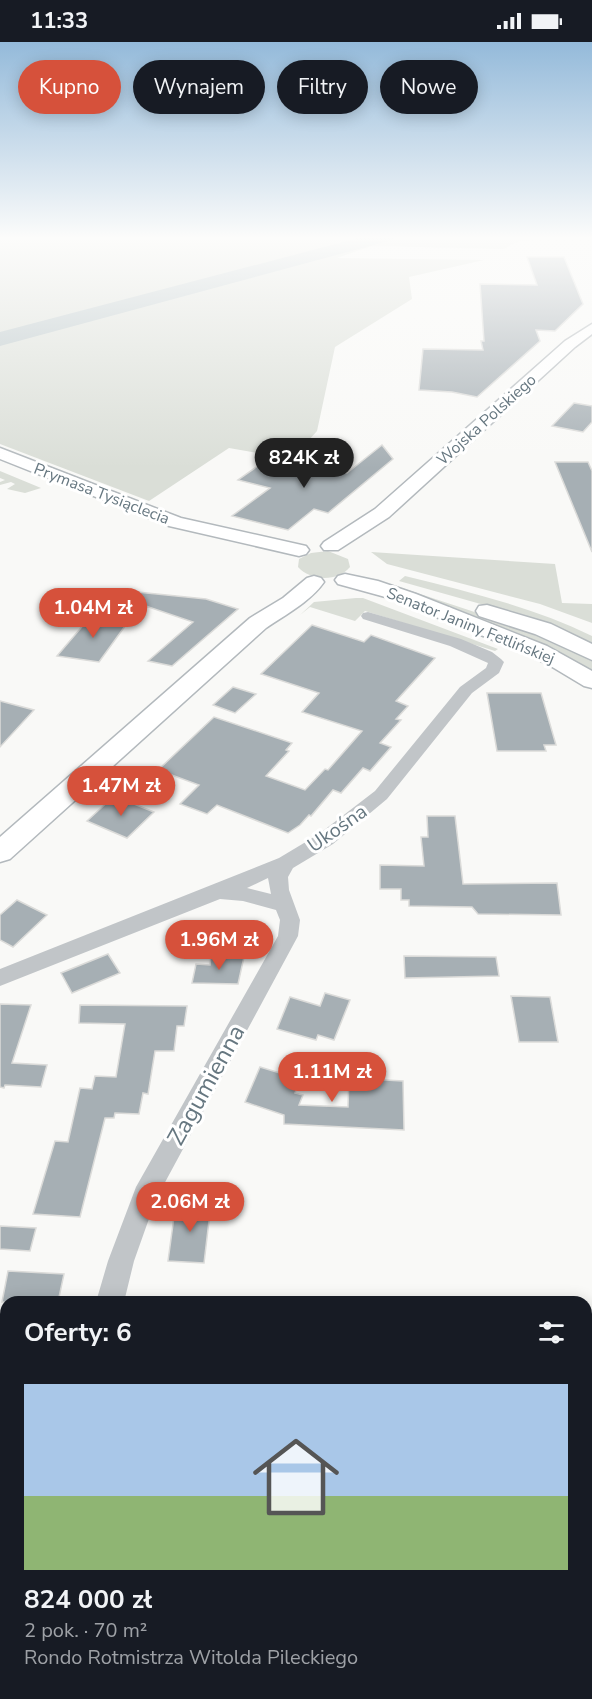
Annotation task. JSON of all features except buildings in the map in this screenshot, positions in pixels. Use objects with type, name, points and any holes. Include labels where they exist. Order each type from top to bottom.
[{"type":"main road","name":"Wojska Polskiego","points":[[331,546],[382,513],[570,344],[592,328]]},
{"type":"main road","name":"Prymasa Tysiąclecia","points":[[0,453],[131,506],[280,557],[314,582]]},
{"type":"main road","name":"Wojska Polskiego","points":[[355,567],[382,513]]},
{"type":"main road","points":[[0,852],[258,623],[290,602],[314,582],[355,567],[331,546],[313,546],[291,563],[286,589],[275,598],[258,623]]},
{"type":"main road","name":"Senator Janiny Fetlińskiej","points":[[355,567],[543,629],[592,653]]},
{"type":"main road","name":"Senator Janiny Fetlińskiej","points":[[355,567],[372,584],[507,637],[550,656],[592,681]]},
{"type":"street","name":"Ukośna","points":[[0,978],[286,863],[326,839],[381,795],[465,690],[493,670],[496,662],[489,655],[470,648],[368,616]]},
{"type":"street","name":"Zagumienna","points":[[112,1296],[121,1261],[145,1195],[288,936],[290,920],[278,877],[286,863]]},
{"type":"street","points":[[216,893],[243,894],[284,905]]},
{"type":"shaded area","points":[[0,313],[389,313],[335,347],[317,431],[292,459],[229,448],[149,501],[0,444]]},
{"type":"shaded area","points":[[0,471],[41,488],[25,493],[7,489],[15,484],[11,482],[0,485],[0,482],[5,480],[0,478]]},
{"type":"shaded area","points":[[328,551],[348,559],[350,567],[338,575],[324,578],[310,575],[298,567],[299,559],[311,553]]},
{"type":"shaded area","points":[[371,552],[555,564],[562,603],[592,604],[592,623],[540,604],[387,564]]},
{"type":"shaded area","points":[[405,576],[500,601],[547,617],[592,636],[592,646],[534,619],[399,581]]},
{"type":"shaded area","points":[[393,585],[526,629],[592,661],[592,672],[542,645],[389,587]]},
{"type":"shaded area","points":[[363,598],[498,649],[495,651],[365,611],[355,621],[310,607],[300,615],[314,602]]},
{"type":"waterway","points":[[0,339],[96,313]]}]
